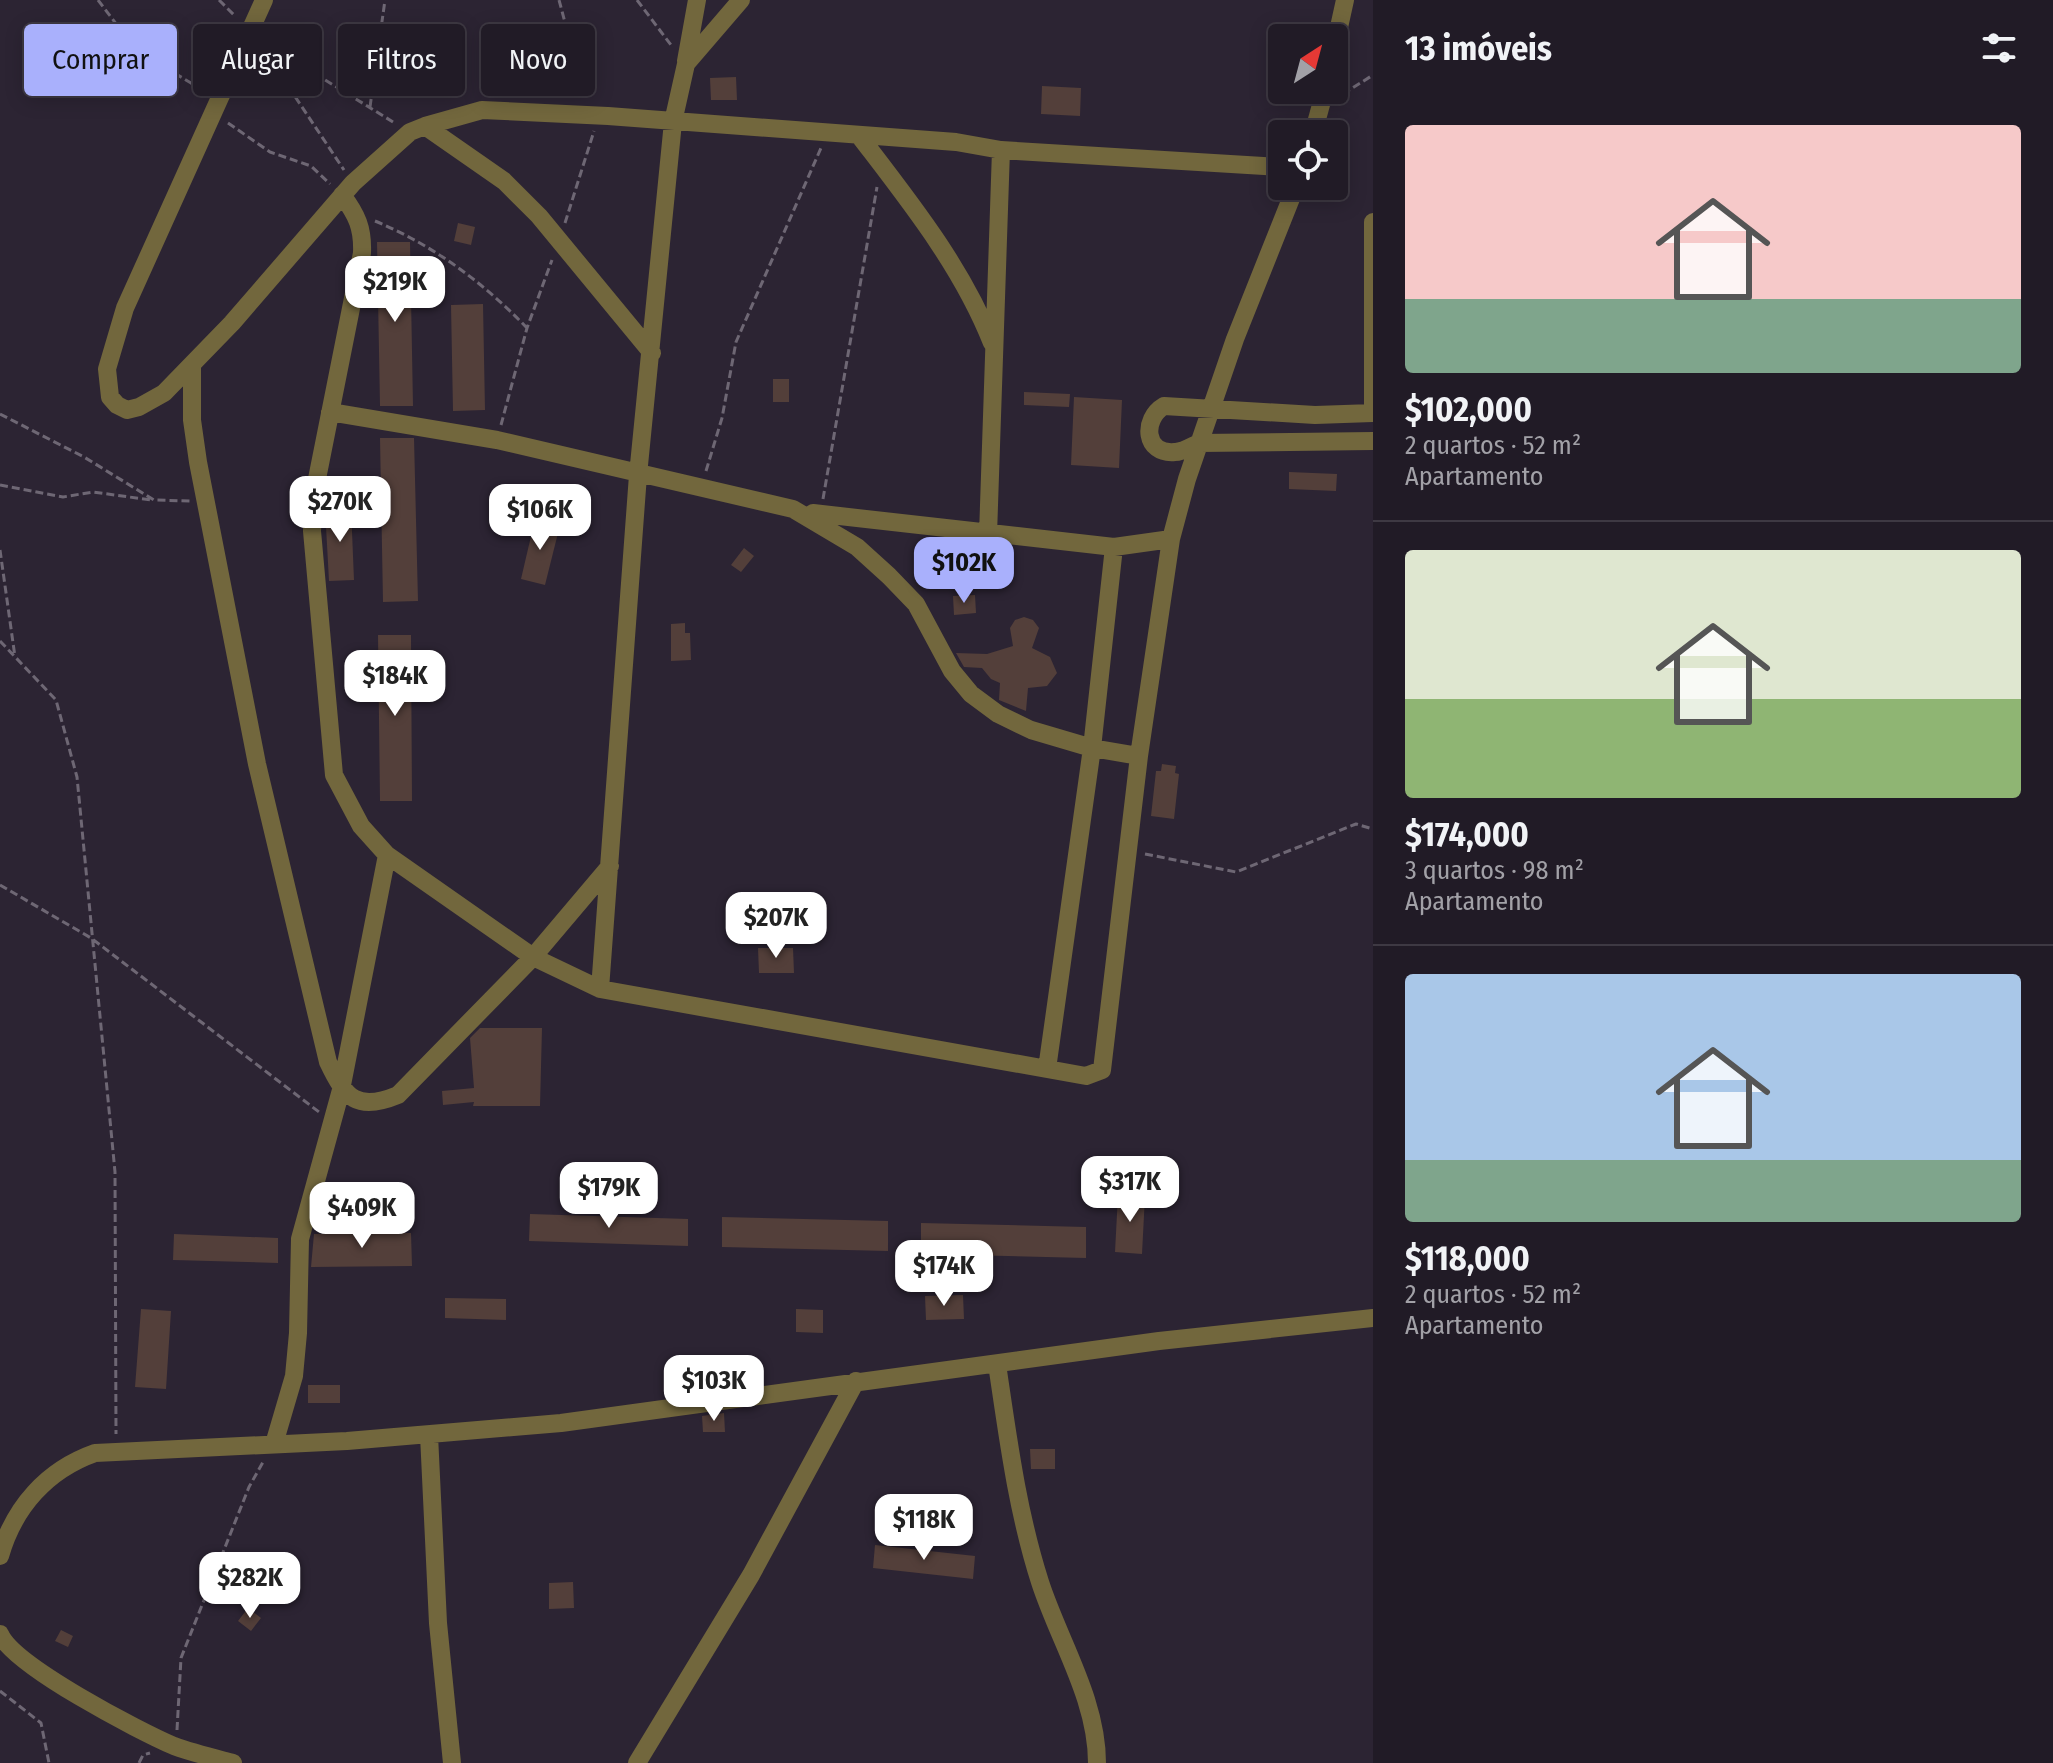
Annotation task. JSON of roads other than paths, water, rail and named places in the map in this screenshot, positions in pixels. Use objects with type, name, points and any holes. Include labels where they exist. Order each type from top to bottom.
[{"type":"street","points":[[264,0],[214,117],[125,308],[107,369],[110,397],[127,410],[164,393],[347,189],[417,129],[482,110],[591,115],[861,138],[956,142],[1001,150],[1268,166]]},
{"type":"street","points":[[686,64],[741,0]]},
{"type":"street","points":[[1340,24],[1345,0]]},
{"type":"street","points":[[600,989],[638,475],[673,122],[696,3]]},
{"type":"street","points":[[417,129],[504,181],[559,239],[652,353]]},
{"type":"street","points":[[861,138],[924,221],[978,309],[994,349]]},
{"type":"street","points":[[988,535],[1001,150]]},
{"type":"street","points":[[347,189],[363,233],[362,253],[314,494],[312,531],[334,775],[361,826],[387,855],[533,957],[600,989],[1092,1076],[1099,1075],[1105,1065],[1139,756],[1171,539],[1199,443],[1235,339],[1290,200]]},
{"type":"street","points":[[1373,222],[1373,411],[1315,415],[1213,406],[1164,406],[1149,419],[1148,433],[1152,444],[1164,451],[1177,453],[1199,443],[1373,441]]},
{"type":"street","points":[[192,365],[192,420],[257,764],[328,1062],[341,1090],[354,1099],[369,1103],[398,1095],[533,957],[610,866]]},
{"type":"street","points":[[330,412],[497,440],[700,490],[820,515],[1114,547],[1171,539]]},
{"type":"street","points":[[793,509],[857,547],[889,576],[916,604],[939,650],[971,694],[998,714],[1031,730],[1092,748],[1139,756]]},
{"type":"street","points":[[1047,1069],[1092,748],[1114,547]]},
{"type":"street","points":[[274,1444],[294,1376],[300,1239],[341,1090],[387,855]]},
{"type":"street","points":[[0,1556],[5,1537],[18,1515],[48,1477],[70,1462],[95,1453],[429,1435],[630,1414],[1159,1341],[1373,1318]]},
{"type":"street","points":[[997,1364],[1020,1518],[1041,1586],[1077,1672],[1097,1739],[1097,1763]]},
{"type":"street","points":[[637,1763],[751,1575],[856,1381]]},
{"type":"street","points":[[429,1435],[438,1623],[452,1763]]},
{"type":"street","points":[[0,1634],[21,1655],[125,1723],[176,1747],[233,1763]]}]
